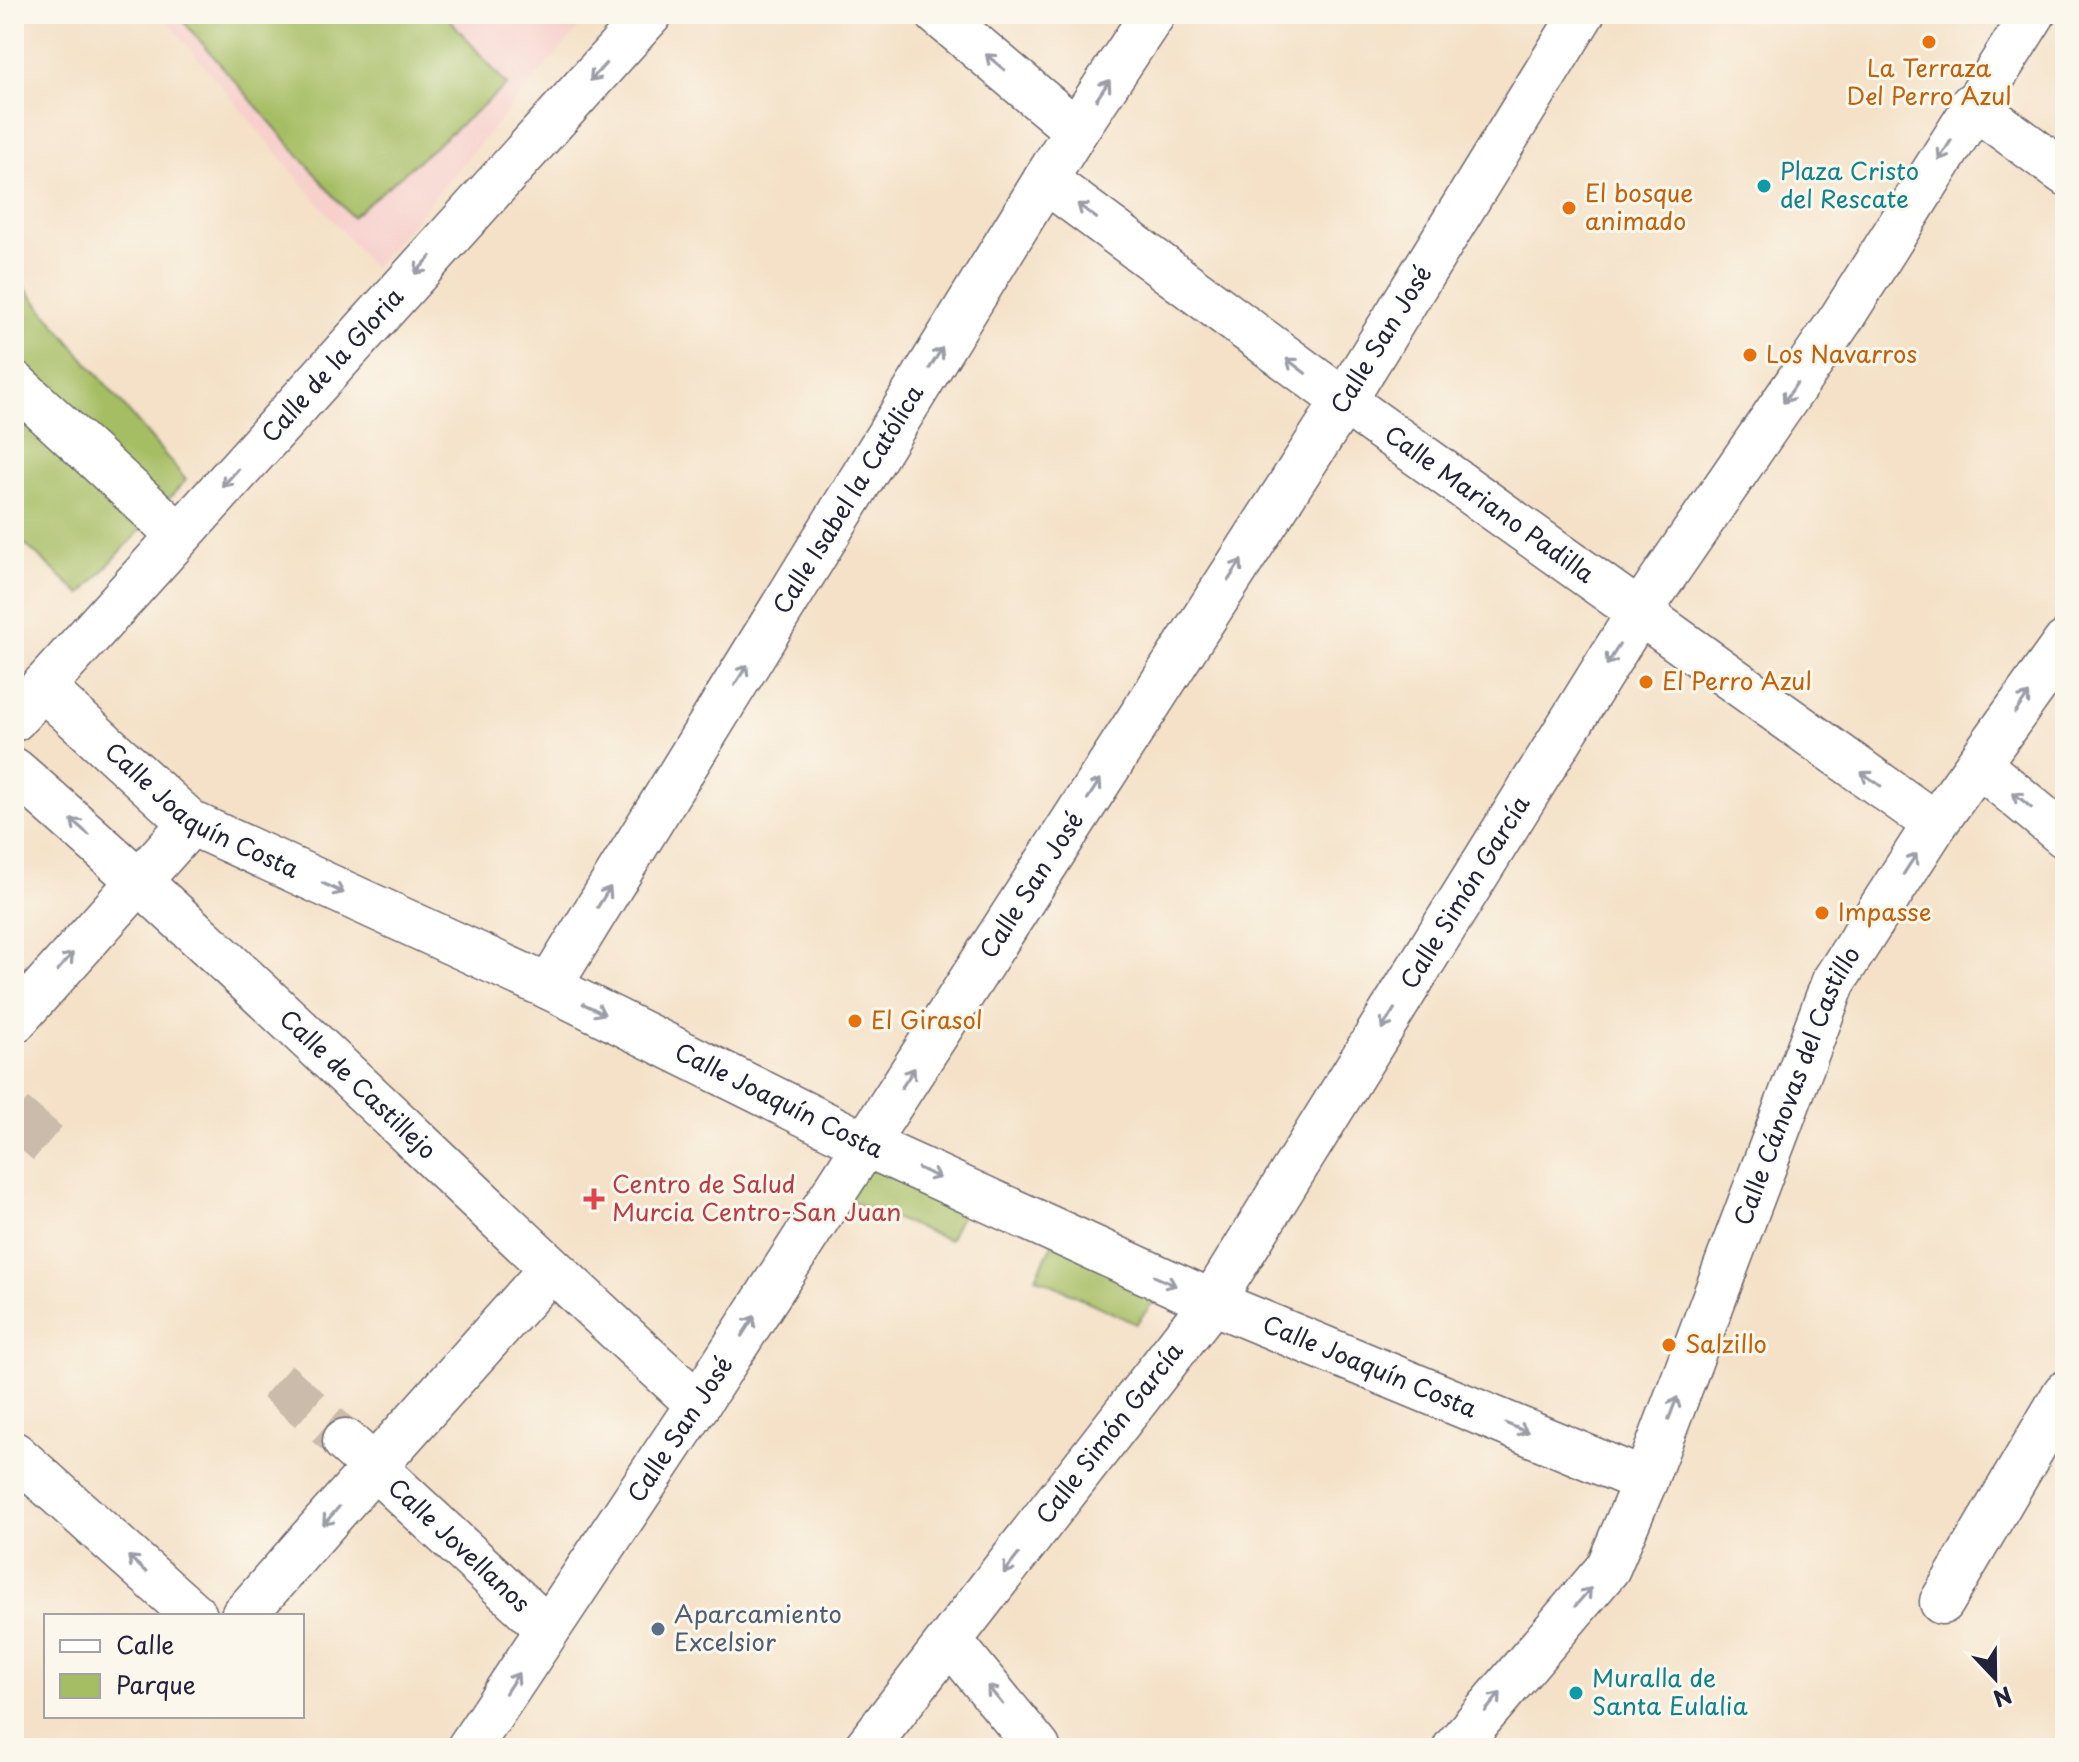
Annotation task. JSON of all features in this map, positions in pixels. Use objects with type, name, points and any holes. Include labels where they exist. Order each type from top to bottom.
[{"type":"street","name":"Calle de la Gloria","points":[[28,703],[650,14]]},
{"type":"street","points":[[938,14],[1076,130]]},
{"type":"street","name":"Calle Isabel la Católica","points":[[549,987],[1076,130],[1153,14]]},
{"type":"street","name":"Calle San José","points":[[469,1748],[698,1404],[1344,401],[1582,14]]},
{"type":"street","name":"Calle Simón García","points":[[866,1748],[1212,1302],[1638,614],[1841,319],[1972,105],[2033,14]]},
{"type":"street","points":[[1972,105],[2065,173]]},
{"type":"street","name":"Calle Mariano Padilla","points":[[1045,180],[1638,614],[1935,824]]},
{"type":"street","points":[[14,383],[179,535]]},
{"type":"street","name":"Calle Cánovas del Castillo","points":[[1455,1748],[1608,1568],[1645,1481],[1834,981],[1935,824],[2065,643]]},
{"type":"street","name":"Calle Joaquín Costa","points":[[28,703],[191,823],[549,987],[865,1144],[1212,1302],[1645,1481]]},
{"type":"street","points":[[1978,764],[2065,836]]},
{"type":"street","name":"Calle de Castillejo","points":[[14,770],[139,878],[550,1270],[698,1404]]},
{"type":"street","points":[[14,1021],[191,823]]},
{"type":"street","points":[[360,1454],[550,1270]]},
{"type":"street","points":[[1942,1602],[2065,1393]]},
{"type":"street","points":[[14,1454],[193,1614]]},
{"type":"street","name":"Calle Jovellanos","points":[[244,1614],[360,1454],[547,1628]]},
{"type":"street","points":[[951,1642],[1038,1748]]},
{"type":"shaded area","points":[[161,14],[591,14],[373,268]]},
{"type":"green space","points":[[177,14],[445,14],[507,85],[352,217]]},
{"type":"green space","points":[[14,275],[186,480],[81,595],[14,534]]},
{"type":"green space","points":[[873,1157],[973,1193],[949,1240],[846,1199]]},
{"type":"green space","points":[[1058,1232],[1162,1291],[1136,1324],[1036,1277]]},
{"type":"tunnel","points":[[14,1115],[64,1158]]},
{"type":"tunnel","points":[[277,1381],[345,1441]]},
{"type":"place","name":"La Terraza Del Perro Azul","points":[[1929,42]]},
{"type":"place","name":"Plaza Cristo del Rescate","points":[[1764,186]]},
{"type":"place","name":"El bosque animado","points":[[1569,208]]},
{"type":"place","name":"Los Navarros","points":[[1750,355]]},
{"type":"place","name":"El Perro Azul","points":[[1646,682]]},
{"type":"place","name":"Impasse","points":[[1822,913]]},
{"type":"place","name":"El Girasol","points":[[855,1021]]},
{"type":"place","name":"Centro de Salud Murcia Centro-San Juan","points":[[594,1199]]},
{"type":"place","name":"Salzillo","points":[[1669,1345]]},
{"type":"place","name":"Aparcamiento Excelsior","points":[[658,1629]]},
{"type":"place","name":"Muralla de Santa Eulalia","points":[[1576,1693]]}]
